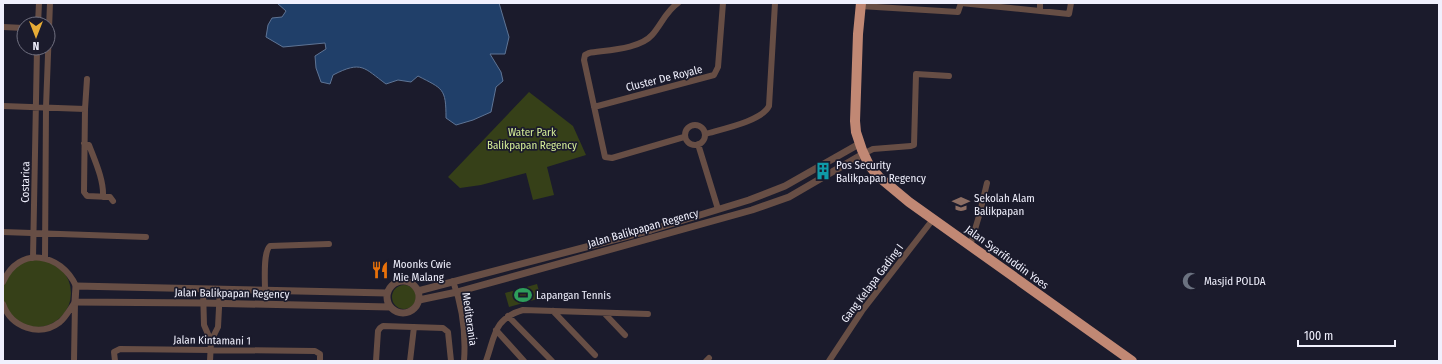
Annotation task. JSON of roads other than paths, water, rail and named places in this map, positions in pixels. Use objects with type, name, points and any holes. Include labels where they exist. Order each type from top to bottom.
[{"type":"highway","name":"Jalan Syarifuddin Yoes","points":[[861,4],[858,34],[855,121],[859,144],[870,166],[879,177],[908,202],[934,218],[970,246],[1132,361]]},
{"type":"street","points":[[38,16],[39,3]]},
{"type":"street","name":"Costarica","points":[[45,258],[46,107],[50,3]]},
{"type":"street","points":[[678,3],[672,8],[651,37],[645,41],[634,45],[585,55],[584,60],[603,153],[605,156],[609,158],[684,137]]},
{"type":"street","name":"Cluster De Royale","points":[[594,108],[714,75],[718,67],[723,3]]},
{"type":"street","points":[[705,134],[753,119],[767,111],[769,106],[775,3]]},
{"type":"street","points":[[861,4],[958,12],[961,3],[1069,14],[1071,3]]},
{"type":"street","points":[[1040,3],[1040,11]]},
{"type":"street","points":[[3,27],[16,28]]},
{"type":"street","name":"Costarica","points":[[34,258],[37,56]]},
{"type":"street","points":[[863,154],[873,149],[914,145],[916,74],[949,76]]},
{"type":"street","points":[[88,79],[85,109],[84,192],[87,196],[110,197],[113,201]]},
{"type":"street","points":[[3,106],[85,109]]},
{"type":"street","points":[[693,125],[699,125],[705,134],[703,140],[698,144],[690,144],[684,137],[685,131],[688,127],[693,125]]},
{"type":"street","points":[[84,142],[89,145],[94,159],[102,185],[103,197]]},
{"type":"street","points":[[698,144],[718,209]]},
{"type":"street","name":"Jalan Balikpapan Regency","points":[[75,302],[219,303],[390,307],[396,312],[404,313],[412,310],[419,300],[457,292],[651,233],[786,186],[859,144]]},
{"type":"street","name":"Jalan Balikpapan Regency","points":[[418,291],[453,281],[651,233],[705,222],[749,210],[789,197],[863,154]]},
{"type":"street","points":[[970,246],[980,216],[987,183]]},
{"type":"street","points":[[745,201],[749,210]]},
{"type":"street","points":[[703,214],[705,222]]},
{"type":"street","name":"Gang Kelapa Gading I","points":[[829,361],[862,311],[934,218]]},
{"type":"street","points":[[3,232],[146,236]]},
{"type":"street","points":[[266,290],[266,257],[270,246],[329,244]]},
{"type":"street","points":[[3,282],[12,268],[19,262],[34,258],[45,258],[61,267],[76,286],[74,361]]},
{"type":"street","points":[[390,307],[387,293],[393,285],[402,281],[411,284],[418,291],[419,300]]},
{"type":"street","name":"Mediterania","points":[[453,281],[457,292],[465,342],[464,361]]},
{"type":"street","name":"Jalan Balikpapan Regency","points":[[76,286],[387,293]]},
{"type":"street","points":[[203,289],[204,325],[211,341]]},
{"type":"street","points":[[210,361],[211,341],[218,326],[220,289]]},
{"type":"street","points":[[3,304],[10,317],[25,328],[43,329],[60,322],[75,302]]},
{"type":"street","points":[[486,361],[496,330],[508,316],[523,310],[605,314],[648,314]]},
{"type":"street","points":[[553,312],[595,355]]},
{"type":"street","points":[[605,314],[625,336]]},
{"type":"street","points":[[508,316],[552,361]]},
{"type":"street","points":[[376,361],[380,328],[414,327],[443,328],[446,330],[451,361]]},
{"type":"street","points":[[410,361],[414,327]]},
{"type":"street","points":[[496,330],[524,361]]},
{"type":"street","name":"Jalan Kintamani 1","points":[[115,359],[115,350],[120,348],[315,351],[320,354],[320,361]]},
{"type":"water","points":[[277,3],[499,3],[509,37],[505,54],[490,54],[501,72],[503,81],[496,87],[491,112],[473,120],[456,125],[446,118],[444,95],[438,87],[418,76],[411,82],[398,80],[386,84],[367,70],[357,67],[343,70],[333,75],[330,84],[321,82],[316,68],[315,56],[326,49],[325,43],[283,47],[266,37],[268,25],[272,18],[282,17],[286,11]]},
{"type":"place","name":"Pos Security Balikpapan Regency","points":[[823,171]]},
{"type":"place","name":"Sekolah Alam Balikpapan","points":[[961,204]]},
{"type":"place","name":"Moonks Cwie Mie Malang","points":[[380,270]]},
{"type":"place","name":"Masjid POLDA","points":[[1191,281]]},
{"type":"place","name":"Lapangan Tennis","points":[[523,295]]},
{"type":"park label","name":"Water Park Balikpapan Regency","points":[[532,138]]}]
